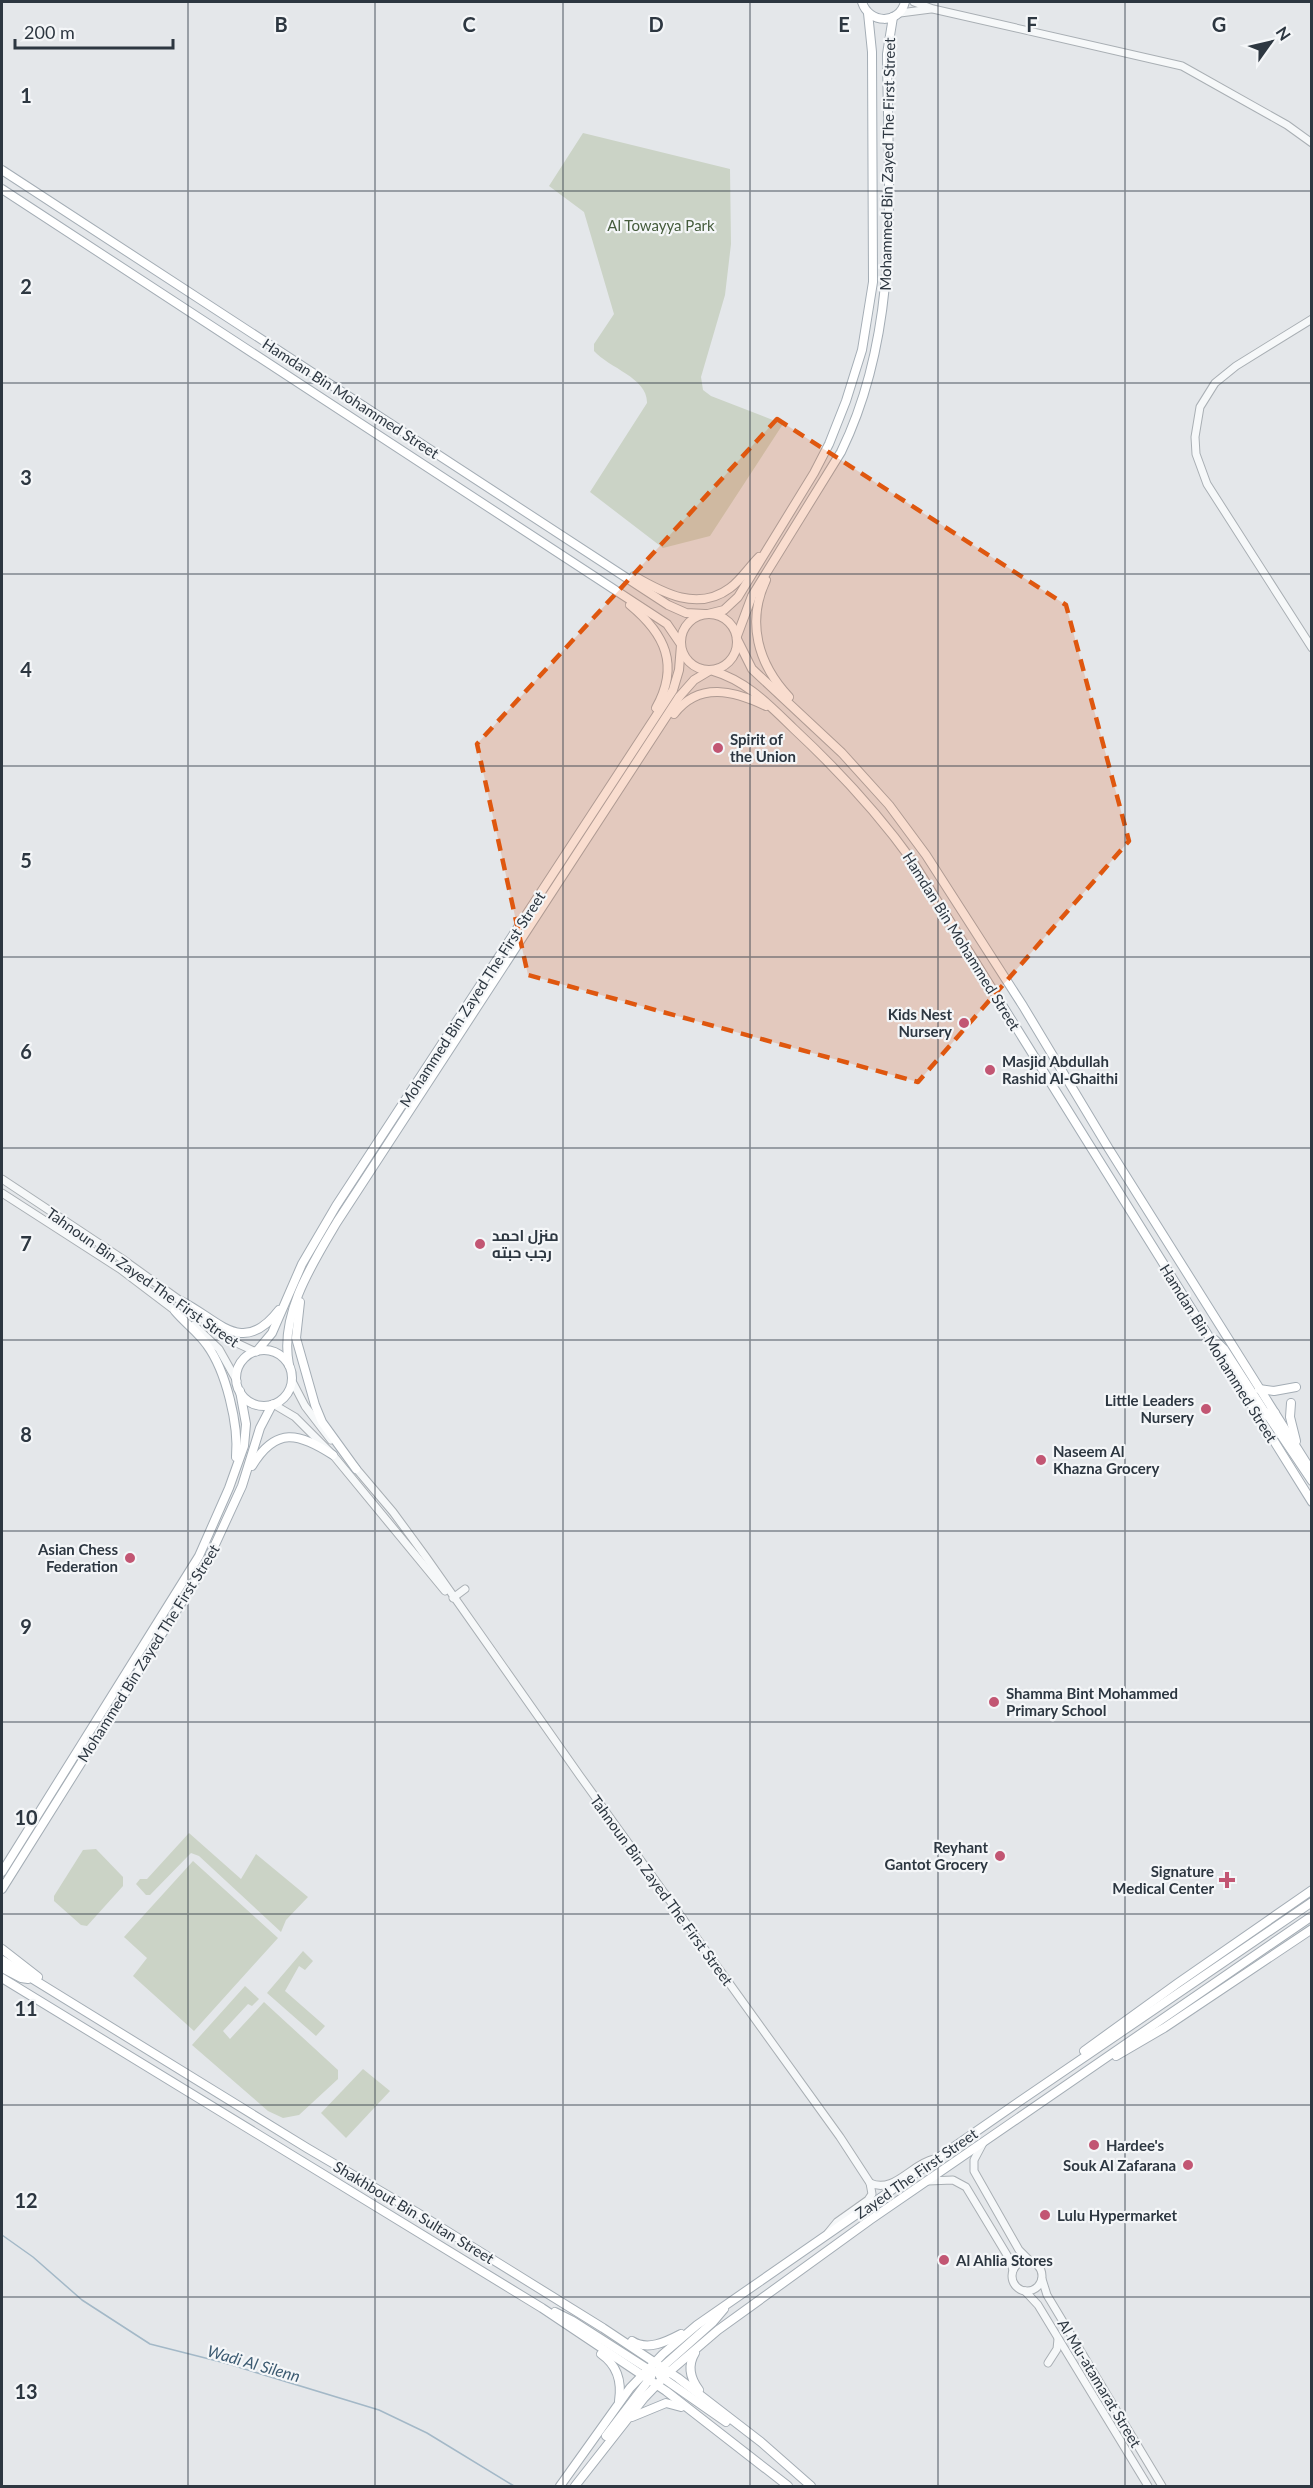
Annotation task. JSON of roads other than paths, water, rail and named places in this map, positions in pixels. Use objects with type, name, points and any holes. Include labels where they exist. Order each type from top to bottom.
[{"type":"main road","points":[[862,2],[868,13],[880,19],[896,15]]},
{"type":"main road","name":"Mohammed Bin Zayed The First Street","points":[[737,638],[752,596],[827,477],[851,432],[871,372],[879,339],[887,279],[887,54],[896,15],[905,2]]},
{"type":"main road","name":"Mohammed Bin Zayed The First Street","points":[[707,614],[724,610],[738,597],[779,531],[814,473],[837,426],[855,375],[869,320],[873,282],[872,52],[868,13]]},
{"type":"main road","name":"Hamdan Bin Mohammed Street","points":[[2,170],[674,608],[707,614]]},
{"type":"main road","name":"Hamdan Bin Mohammed Street","points":[[2,189],[667,624],[680,644]]},
{"type":"main road","points":[[609,566],[631,574],[666,594],[689,600],[701,599],[731,587],[779,531]]},
{"type":"main road","points":[[788,539],[763,586],[756,614],[757,639],[772,677],[815,727]]},
{"type":"main road","points":[[597,578],[648,621],[660,637],[666,652],[668,668],[666,686],[645,734]]},
{"type":"main road","points":[[707,614],[724,619],[733,628],[737,638],[737,649],[733,658],[726,665],[712,671],[691,664],[686,659],[680,644],[687,624],[696,617],[707,614]]},
{"type":"main road","name":"Hamdan Bin Mohammed Street","points":[[737,638],[752,669],[866,778],[927,855],[1311,1472]]},
{"type":"main road","name":"Mohammed Bin Zayed The First Street","points":[[256,1351],[273,1333],[302,1264],[336,1206],[673,690],[679,670],[680,644]]},
{"type":"main road","name":"Mohammed Bin Zayed The First Street","points":[[289,1365],[286,1345],[288,1325],[304,1284],[348,1205],[689,684],[712,671]]},
{"type":"main road","name":"Hamdan Bin Mohammed Street","points":[[712,671],[738,680],[773,709],[856,790],[913,862],[1311,1502]]},
{"type":"main road","points":[[653,740],[662,732],[681,705],[704,694],[731,692],[773,709]]},
{"type":"main road","points":[[304,1284],[296,1329],[297,1346],[322,1422],[356,1469]]},
{"type":"main road","points":[[181,1301],[217,1325],[238,1333],[252,1332],[263,1327],[284,1303]]},
{"type":"main road","points":[[175,1311],[205,1342],[218,1364],[238,1433],[235,1473]]},
{"type":"main road","points":[[1208,1335],[1224,1349],[1264,1411],[1275,1413]]},
{"type":"main road","points":[[265,1350],[279,1354],[289,1365],[292,1381],[286,1396],[272,1405],[261,1406],[251,1402],[240,1391],[237,1381],[241,1363],[256,1351],[265,1350]]},
{"type":"main road","points":[[1259,1389],[1274,1391],[1296,1387]]},
{"type":"main road","name":"Mohammed Bin Zayed The First Street","points":[[2,1872],[183,1584],[198,1556],[235,1473],[246,1436],[245,1414],[240,1391]]},
{"type":"main road","points":[[1291,1403],[1291,1423],[1298,1450]]},
{"type":"main road","name":"Mohammed Bin Zayed The First Street","points":[[2,1889],[207,1562],[247,1474],[260,1428],[272,1405]]},
{"type":"main road","points":[[1255,1412],[1269,1417],[1311,1481]]},
{"type":"main road","points":[[247,1474],[262,1450],[281,1438],[303,1438],[333,1455]]},
{"type":"main road","points":[[2,1882],[15,1863],[13,1855]]},
{"type":"main road","points":[[1020,2101],[1037,2085],[1311,1890]]},
{"type":"main road","name":"Zayed The First Street","points":[[575,2486],[624,2422],[655,2374],[698,2325],[1311,1902]]},
{"type":"main road","name":"Zayed The First Street","points":[[560,2487],[618,2403],[655,2374],[699,2346],[783,2282],[1311,1916]]},
{"type":"main road","points":[[1086,2072],[1129,2050],[1164,2028],[1311,1929]]},
{"type":"main road","points":[[2,1949],[33,1972],[45,1987]]},
{"type":"main road","name":"Shakhbout Bin Sultan Street","points":[[2,1960],[603,2328],[698,2415],[788,2487]]},
{"type":"main road","points":[[2,1968],[21,1978],[32,1978]]},
{"type":"main road","name":"Shakhbout Bin Sultan Street","points":[[2,1978],[542,2308],[655,2374],[706,2400],[761,2442],[811,2487]]},
{"type":"main road","points":[[597,2456],[605,2438],[655,2374],[713,2322],[727,2303]]},
{"type":"main road","points":[[542,2308],[559,2325],[611,2362],[620,2384],[618,2403]]},
{"type":"main road","points":[[603,2328],[644,2346],[669,2340],[698,2325]]},
{"type":"main road","points":[[699,2346],[691,2359],[690,2371],[692,2379],[706,2400]]},
{"type":"main road","points":[[655,2374],[726,2422],[761,2442]]},
{"type":"main road","points":[[624,2422],[640,2412],[666,2403],[698,2415]]},
{"type":"street","points":[[915,2],[933,9],[1182,66],[1287,125],[1311,143]]},
{"type":"street","points":[[896,15],[933,9]]},
{"type":"street","points":[[1311,319],[1236,366],[1215,383],[1200,407],[1195,437],[1196,454],[1207,484],[1311,648]]},
{"type":"street","name":"Tahnoun Bin Zayed The First Street","points":[[2,1179],[121,1258],[181,1301],[228,1340],[256,1351]]},
{"type":"street","name":"Tahnoun Bin Zayed The First Street","points":[[2,1193],[120,1269],[207,1336],[219,1349],[237,1381]]},
{"type":"street","name":"Tahnoun Bin Zayed The First Street","points":[[292,1381],[312,1416],[393,1512],[840,2137],[870,2183]]},
{"type":"street","name":"Tahnoun Bin Zayed The First Street","points":[[272,1405],[295,1417],[333,1455],[421,1563],[453,1598]]},
{"type":"street","points":[[453,1598],[465,1589]]},
{"type":"street","points":[[928,2181],[953,2180],[966,2187],[1010,2260],[1014,2284],[1025,2291],[1036,2288],[1042,2279],[1040,2267],[1019,2250],[975,2171],[974,2160],[984,2143]]},
{"type":"street","points":[[870,2183],[881,2187],[888,2186],[920,2163],[938,2158]]},
{"type":"street","points":[[827,2235],[837,2222],[868,2200],[872,2194],[870,2183]]},
{"type":"street","points":[[1013,2270],[1017,2264],[1029,2260]]},
{"type":"street","name":"Al Mu-atamarat Street","points":[[1042,2279],[1047,2295],[1162,2487]]},
{"type":"street","name":"Al Mu-atamarat Street","points":[[1025,2291],[1035,2300],[1148,2487]]},
{"type":"street","points":[[1048,2363],[1057,2349],[1058,2339]]},
{"type":"waterway","name":"Wadi Al Silenn","points":[[2,2235],[33,2257],[82,2300],[150,2344],[225,2363],[379,2410],[427,2433],[514,2486]]},
{"type":"place","name":"Spirit of the Union","points":[[718,748]]},
{"type":"place","name":"Kids Nest Nursery","points":[[964,1023]]},
{"type":"place","name":"Masjid Abdullah Rashid Al-Ghaithi","points":[[990,1070]]},
{"type":"place","name":"منزل احمد رجب حبته","points":[[480,1244]]},
{"type":"place","name":"Little Leaders Nursery","points":[[1206,1409]]},
{"type":"place","name":"Naseem Al Khazna Grocery","points":[[1041,1460]]},
{"type":"place","name":"Asian Chess Federation","points":[[130,1558]]},
{"type":"place","name":"Shamma Bint Mohammed Primary School","points":[[994,1702]]},
{"type":"place","name":"Reyhant Gantot Grocery","points":[[1000,1856]]},
{"type":"place","name":"Signature Medical Center","points":[[1227,1880]]},
{"type":"place","name":"Hardee's","points":[[1094,2145]]},
{"type":"place","name":"Souk Al Zafarana","points":[[1188,2165]]},
{"type":"place","name":"Lulu Hypermarket","points":[[1045,2215]]},
{"type":"place","name":"Al Ahlia Stores","points":[[944,2260]]},
{"type":"park label","name":"Al Towayya Park","points":[[661,225]]}]
